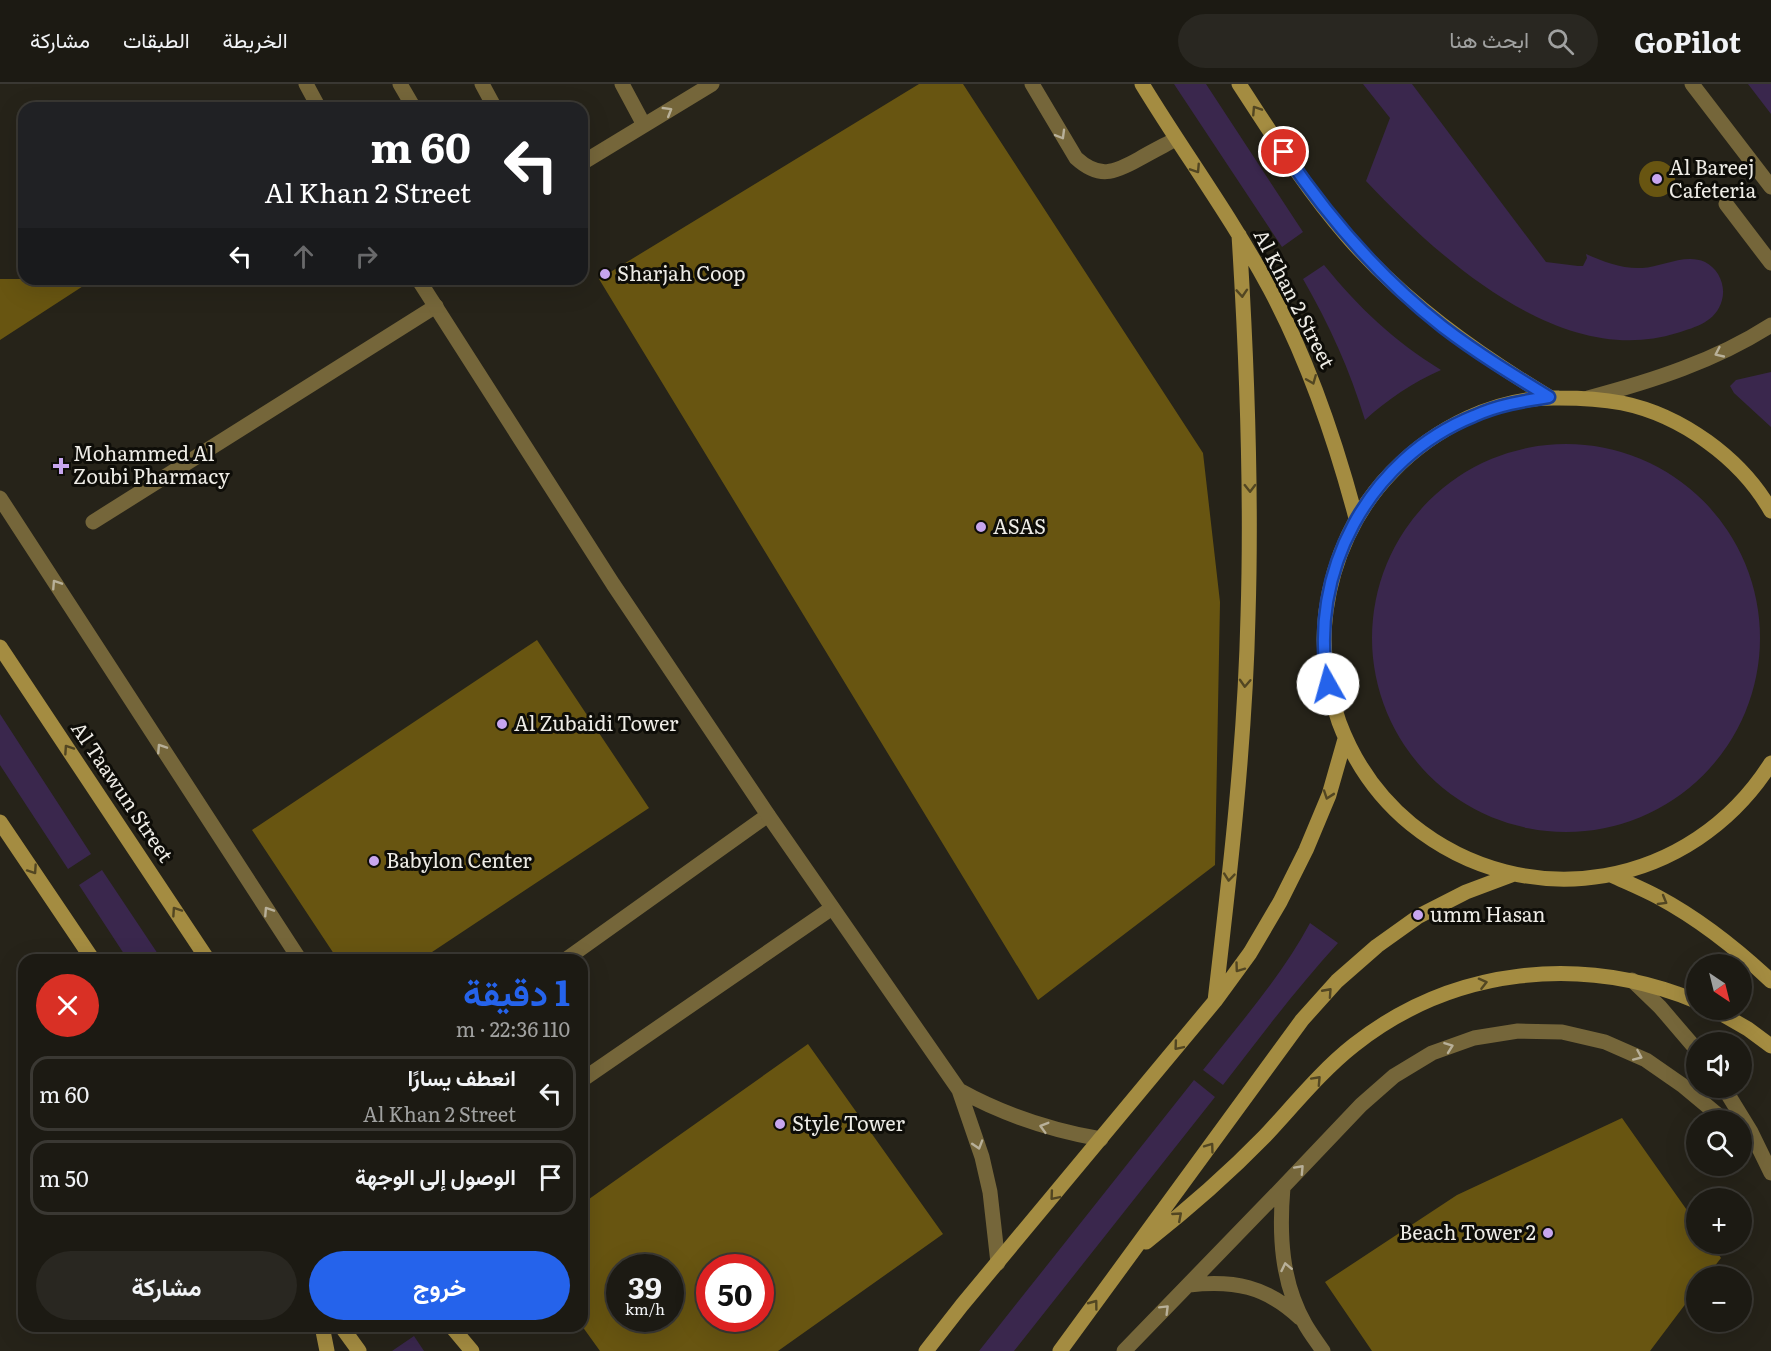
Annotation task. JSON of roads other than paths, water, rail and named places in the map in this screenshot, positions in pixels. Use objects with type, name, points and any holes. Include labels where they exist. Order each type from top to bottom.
[{"type":"main road","name":"Al Khan 2 Street","points":[[1142,84],[1239,235],[1270,288],[1297,343],[1320,400],[1340,458],[1356,518]]},
{"type":"main road","points":[[1239,84],[1308,188],[1348,237],[1393,283],[1442,326],[1494,363],[1549,397]]},
{"type":"main road","points":[[1215,1001],[1242,744],[1248,617],[1250,490],[1247,362],[1239,235]]},
{"type":"main road","points":[[1771,511],[1745,476],[1719,451],[1690,431],[1658,414],[1624,404],[1588,398],[1549,397],[1510,403],[1473,416],[1438,434],[1406,457],[1379,485],[1356,518],[1340,552],[1329,590],[1324,627],[1325,665],[1332,703],[1345,739],[1360,768],[1379,793],[1427,837],[1484,866],[1546,879],[1579,879],[1611,875],[1646,865],[1679,851],[1710,831],[1737,807],[1771,763]]},
{"type":"main road","name":"Al Taawun Street","points":[[0,647],[204,954]]},
{"type":"main road","points":[[926,1351],[1215,1001],[1250,953],[1280,902],[1306,850],[1329,795],[1345,739]]},
{"type":"main road","points":[[0,822],[89,954]]},
{"type":"main road","points":[[1060,1351],[1302,1020],[1337,981],[1377,946],[1419,916],[1466,892],[1514,874]]},
{"type":"main road","points":[[1611,875],[1659,898],[1705,926],[1771,981]]},
{"type":"main road","points":[[1132,1253],[1167,1226],[1232,1168],[1322,1074],[1353,1046],[1388,1021],[1426,1001],[1465,987],[1506,977],[1548,973],[1591,974],[1632,980],[1686,997]]},
{"type":"main road","points":[[1732,1020],[1771,1046]]},
{"type":"main road","points":[[323,1332],[327,1351]]},
{"type":"main road","points":[[346,1332],[359,1351]]},
{"type":"main road","points":[[456,1332],[472,1351]]},
{"type":"street","points":[[306,84],[316,102]]},
{"type":"street","points":[[400,84],[410,102]]},
{"type":"street","points":[[482,84],[492,102]]},
{"type":"street","points":[[622,84],[644,125]]},
{"type":"street","points":[[588,159],[712,84]]},
{"type":"street","points":[[1032,84],[1076,159],[1084,167],[1096,171],[1120,170],[1176,139]]},
{"type":"street","points":[[1692,84],[1771,187]]},
{"type":"street","points":[[1726,204],[1771,263]]},
{"type":"street","points":[[422,285],[613,584],[768,816],[959,1090],[982,1157],[990,1192],[998,1263]]},
{"type":"street","points":[[93,522],[436,306]]},
{"type":"street","points":[[1588,398],[1679,371],[1722,352],[1771,326]]},
{"type":"street","points":[[0,498],[296,954]]},
{"type":"street","points":[[573,954],[768,816]]},
{"type":"street","points":[[588,1076],[832,908]]},
{"type":"street","points":[[1632,980],[1660,1007],[1686,1037]]},
{"type":"street","points":[[1124,1351],[1361,1105],[1394,1076],[1432,1053],[1474,1038],[1518,1031],[1562,1032],[1605,1042],[1646,1060],[1682,1085],[1712,1110]]},
{"type":"street","points":[[959,1090],[985,1104],[1041,1126],[1101,1139]]},
{"type":"street","points":[[1730,1098],[1751,1132],[1771,1174]]},
{"type":"street","points":[[1752,1150],[1771,1174]]},
{"type":"street","points":[[1283,1187],[1281,1243],[1286,1270],[1304,1323]]},
{"type":"street","points":[[1189,1285],[1214,1282],[1239,1285],[1264,1292],[1286,1305],[1304,1323],[1323,1351]]},
{"type":"place","name":"Al Bareej Cafeteria","points":[[1657,179]]},
{"type":"place","name":"Sharjah Coop","points":[[605,274]]},
{"type":"place","name":"Mohammed Al Zoubi Pharmacy","points":[[61,466]]},
{"type":"place","name":"ASAS","points":[[981,527]]},
{"type":"place","name":"Al Zubaidi Tower","points":[[502,724]]},
{"type":"place","name":"Babylon Center","points":[[374,861]]},
{"type":"place","name":"umm Hasan","points":[[1418,915]]},
{"type":"place","name":"Style Tower","points":[[780,1124]]},
{"type":"place","name":"Beach Tower 2","points":[[1548,1233]]}]
